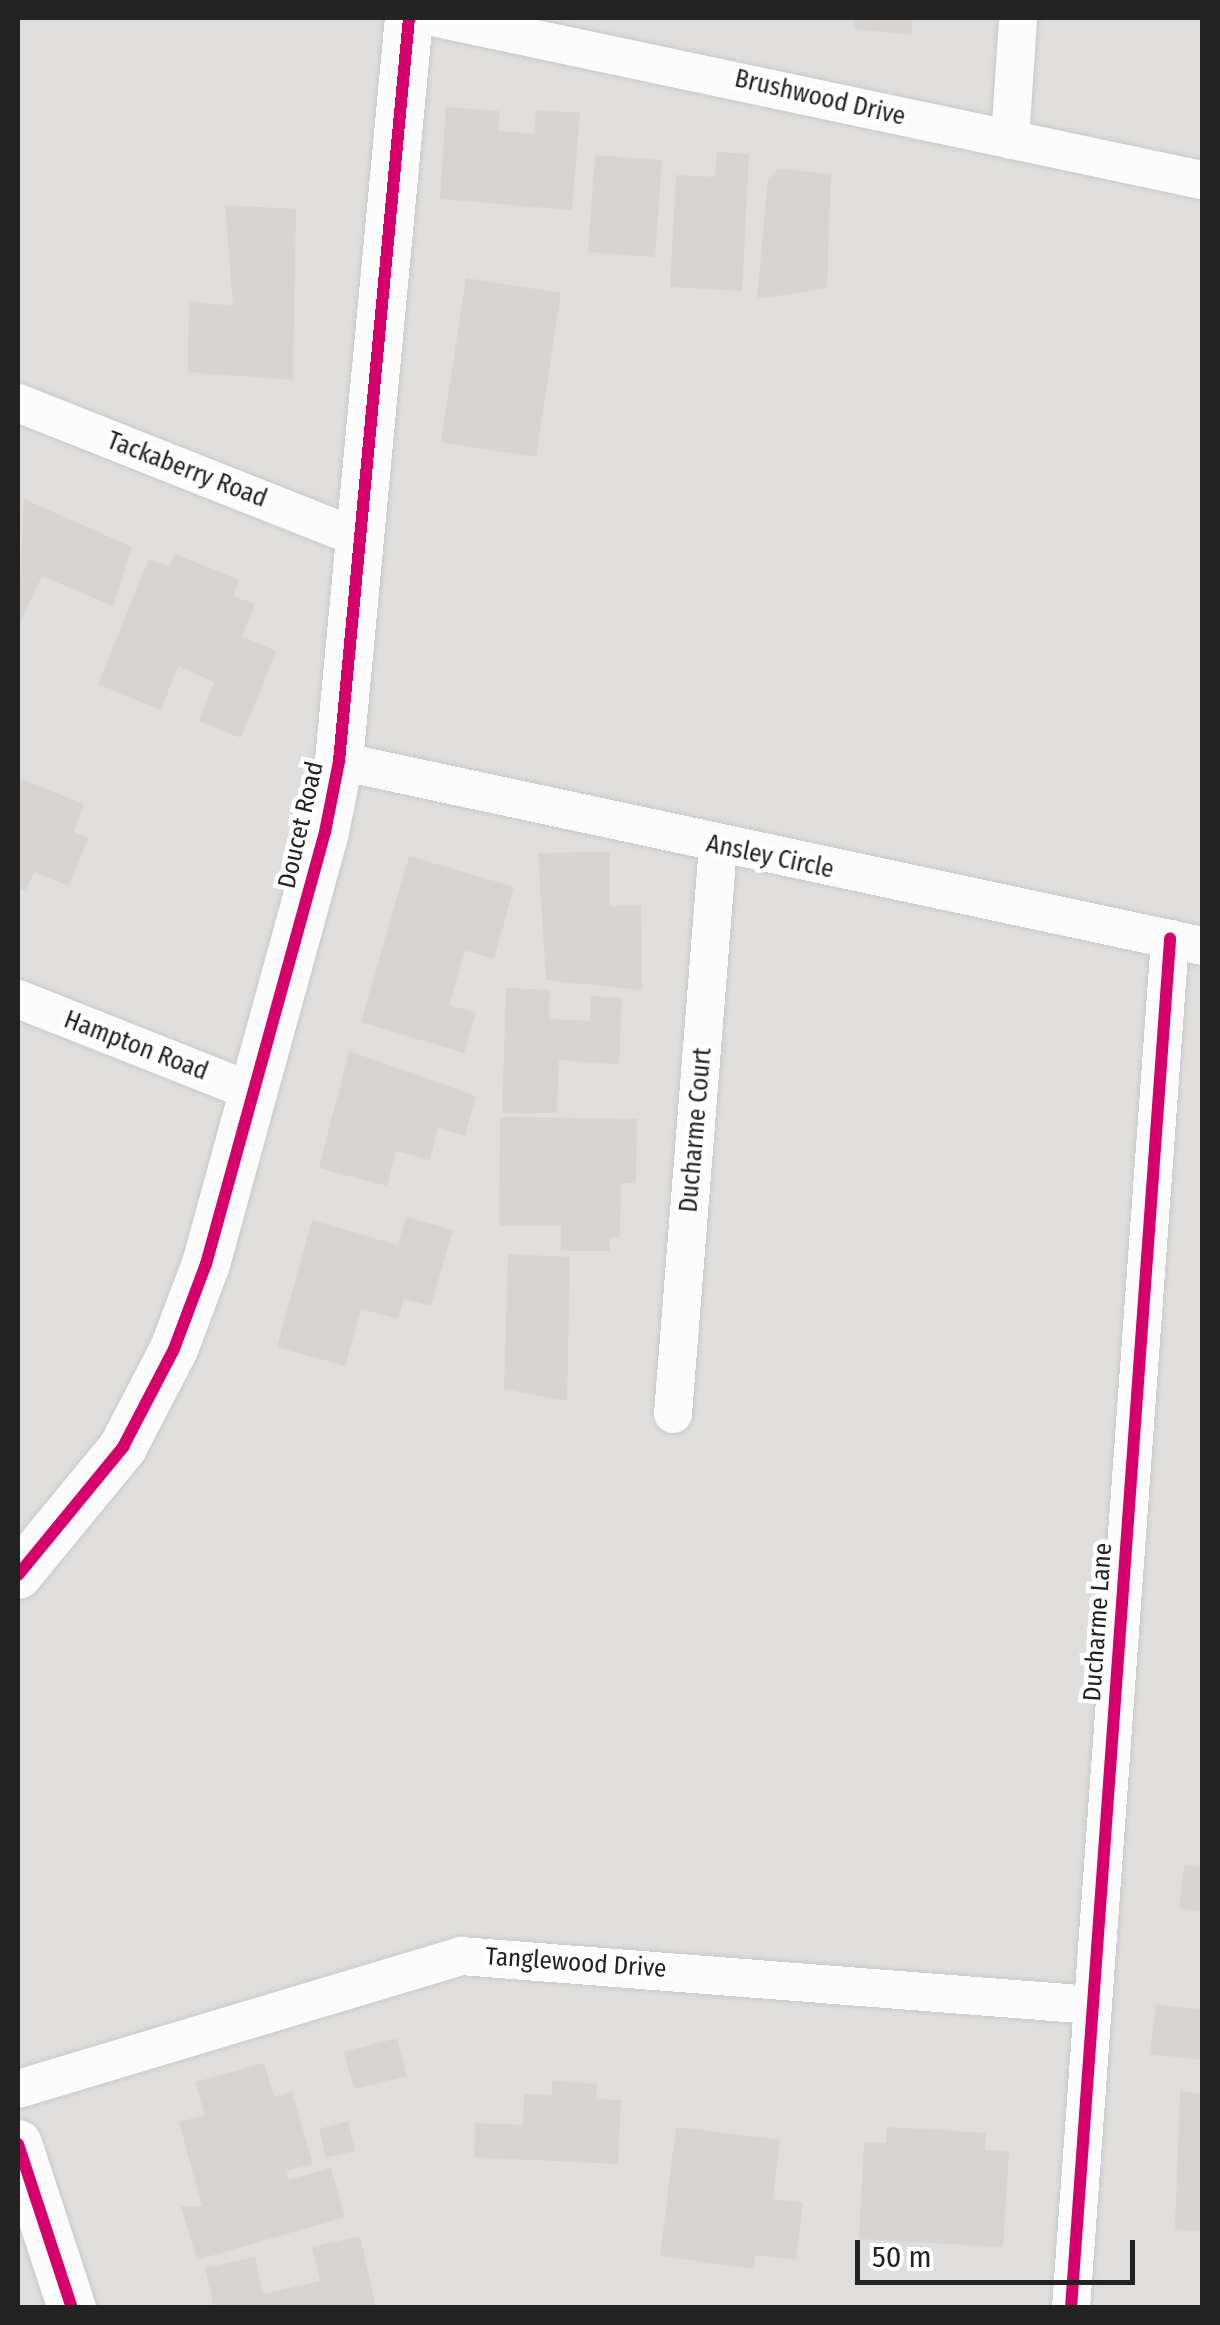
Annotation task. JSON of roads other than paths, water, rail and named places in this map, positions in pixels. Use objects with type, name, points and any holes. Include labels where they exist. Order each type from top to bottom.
[{"type":"street","name":"Doucet Road","points":[[18,1575],[76,1510],[156,1388],[206,1264],[255,1093],[339,761],[357,537],[409,18]]},
{"type":"street","name":"Brushwood Drive","points":[[437,18],[1202,180]]},
{"type":"street","points":[[1010,140],[1018,18]]},
{"type":"street","name":"Tackaberry Road","points":[[18,404],[357,537]]},
{"type":"street","name":"Ansley Circle","points":[[339,761],[718,846],[1186,942]]},
{"type":"street","name":"Ducharme Court","points":[[673,1414],[718,846]]},
{"type":"street","name":"Ducharme Lane","points":[[1071,2308],[1092,2005],[1186,942]]},
{"type":"street","name":"Hampton Road","points":[[18,1000],[255,1093]]},
{"type":"street","name":"Tanglewood Drive","points":[[18,2089],[461,1956],[1092,2005]]},
{"type":"street","points":[[18,2144],[72,2308]]}]
